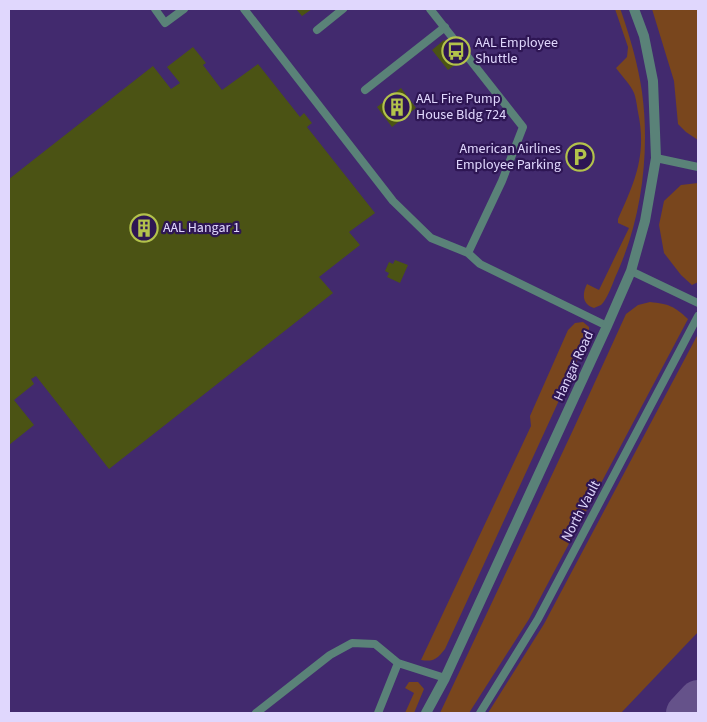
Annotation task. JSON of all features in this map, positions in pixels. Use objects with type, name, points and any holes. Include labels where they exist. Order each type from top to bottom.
[{"type":"street","name":"Hangar Road","points":[[426,713],[444,678],[631,271],[645,221],[656,158],[653,80],[644,36],[634,9]]},
{"type":"lane","points":[[155,9],[166,23],[184,9]]},
{"type":"lane","points":[[244,9],[394,201],[431,238],[468,253],[480,264],[607,326]]},
{"type":"lane","points":[[316,30],[343,9]]},
{"type":"lane","points":[[430,9],[523,127],[502,181],[468,253]]},
{"type":"lane","points":[[365,90],[445,27]]},
{"type":"lane","points":[[656,158],[698,167]]},
{"type":"lane","points":[[631,271],[698,303]]},
{"type":"lane","name":"North Vault","points":[[480,713],[538,619],[698,316]]},
{"type":"lane","points":[[256,713],[330,655],[352,643],[376,644],[398,662],[444,678]]},
{"type":"lane","points":[[378,713],[398,662]]},
{"type":"shaded area","points":[[9,9],[698,9],[698,713],[9,713]]},
{"type":"shaded area","points":[[615,9],[620,9],[621,11],[633,51],[642,92],[645,137],[644,160],[638,206],[626,250],[611,289],[601,305],[594,308],[585,301],[584,291],[587,284],[599,290],[629,228],[618,223],[618,219],[630,192],[638,167],[641,142],[635,95],[616,68],[627,57],[628,47]]},
{"type":"shaded area","points":[[652,9],[698,9],[698,140],[678,124],[674,81]]},
{"type":"shaded area","points":[[698,183],[698,282],[692,285],[681,275],[664,253],[659,225],[664,201],[681,185]]},
{"type":"shaded area","points":[[650,302],[671,306],[688,319],[529,619],[469,713],[440,713],[626,314],[638,305]]},
{"type":"shaded area","points":[[583,322],[589,327],[589,335],[445,649],[435,659],[429,661],[421,660],[531,426],[530,416],[568,330],[575,323]]},
{"type":"shaded area","points":[[698,334],[698,632],[621,713],[488,713],[544,624]]},
{"type":"shaded area","points":[[409,682],[418,682],[424,689],[414,713],[405,713],[414,693],[405,688]]},
{"type":"building","points":[[296,9],[312,9],[302,16]]},
{"type":"building","points":[[444,40],[460,61],[448,70],[432,50]]},
{"type":"building","name":"AAL Hangar 1","points":[[193,47],[206,63],[203,65],[222,90],[258,64],[300,117],[304,113],[312,123],[307,127],[375,213],[349,232],[360,245],[319,277],[333,293],[109,469],[36,376],[31,379],[34,384],[14,400],[34,425],[9,445],[9,179],[153,66],[171,89],[180,83],[167,67]]},
{"type":"building","name":"AAL Fire Pump House Bldg 724","points":[[401,88],[416,108],[392,127],[377,107]]},
{"type":"building","points":[[395,260],[408,265],[400,283],[387,277],[389,273],[385,271],[389,262],[393,264]]},
{"type":"taxiway","points":[[685,713],[698,699]]},
{"type":"place","name":"AAL Employee Shuttle","points":[[456,51]]},
{"type":"place","name":"AAL Fire Pump House Bldg 724","points":[[397,107]]},
{"type":"place","name":"American Airlines Employee Parking","points":[[580,157]]},
{"type":"place","name":"AAL Hangar 1","points":[[144,228]]}]
